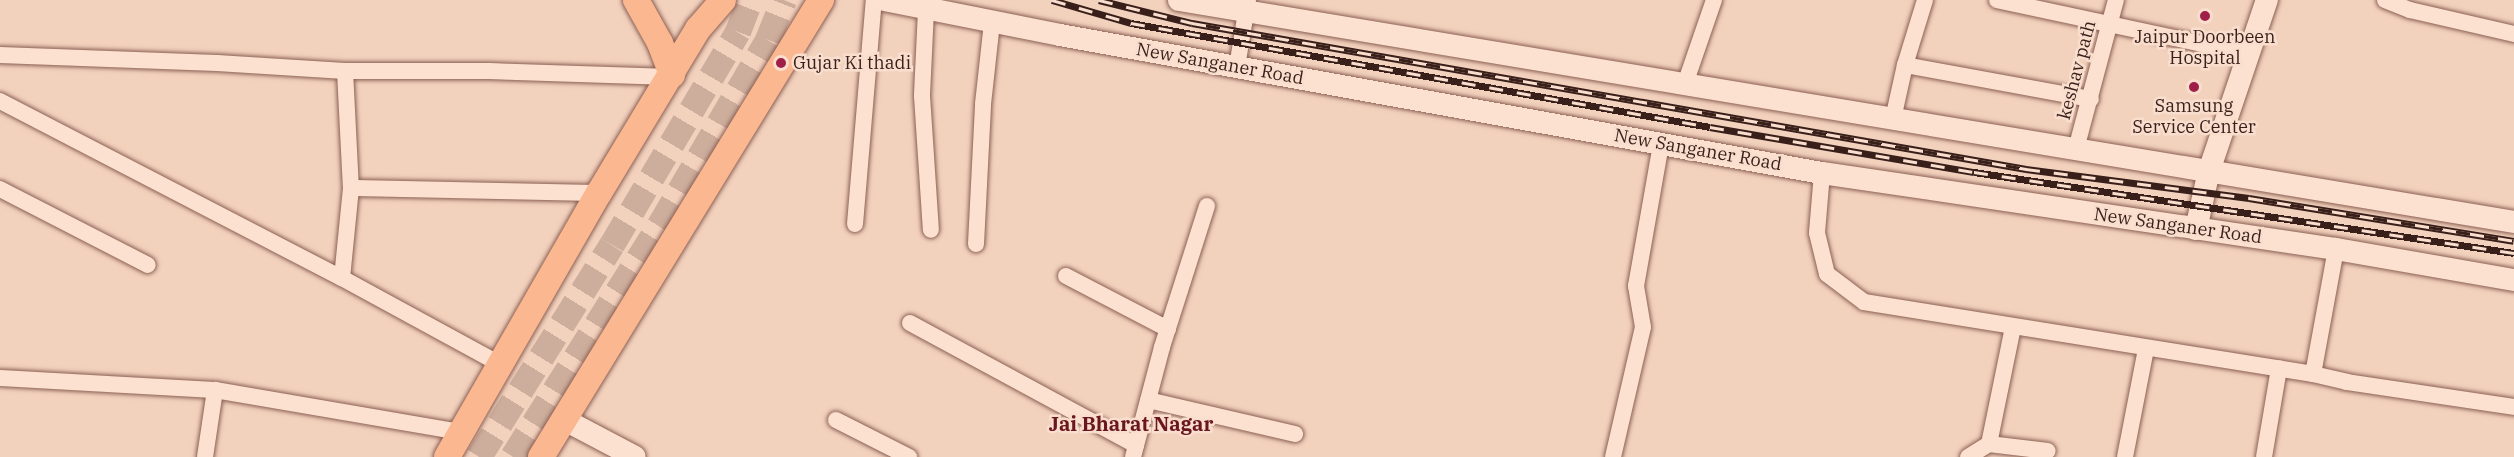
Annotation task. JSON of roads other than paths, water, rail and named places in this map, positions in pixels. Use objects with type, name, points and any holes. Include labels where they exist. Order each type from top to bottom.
[{"type":"main road","points":[[636,0],[660,43],[671,76]]},
{"type":"main road","points":[[447,457],[599,193],[698,29],[723,0]]},
{"type":"main road","points":[[541,457],[821,0]]},
{"type":"main road","name":"New Sanganer Road","points":[[885,0],[926,10],[1822,173],[2336,249],[2514,280]]},
{"type":"main road","points":[[1179,0],[1247,5],[1686,84],[2514,222]]},
{"type":"main road","points":[[2196,229],[2209,171],[2267,0]]},
{"type":"main road","points":[[563,419],[635,457]]},
{"type":"street","points":[[855,224],[874,0]]},
{"type":"street","points":[[1686,84],[1714,0]]},
{"type":"street","points":[[1893,119],[1905,64],[1924,0]]},
{"type":"street","points":[[1996,0],[2109,22],[2248,54]]},
{"type":"street","name":"keshav path","points":[[2076,149],[2116,0]]},
{"type":"street","points":[[2385,0],[2412,5],[2514,34]]},
{"type":"street","points":[[1237,67],[1247,5]]},
{"type":"street","points":[[926,10],[922,96],[931,230]]},
{"type":"street","points":[[976,244],[983,104],[992,22]]},
{"type":"street","points":[[0,56],[218,63],[345,71],[489,70],[671,76]]},
{"type":"street","points":[[1905,64],[2091,99]]},
{"type":"street","points":[[342,278],[351,188],[345,71]]},
{"type":"street","points":[[0,101],[342,278],[500,364]]},
{"type":"street","points":[[1613,457],[1642,327],[1636,286],[1661,144]]},
{"type":"street","points":[[1822,173],[1817,232],[1827,274],[1864,302],[2146,349],[2279,368],[2347,382],[2514,407]]},
{"type":"street","points":[[351,188],[599,193]]},
{"type":"street","points":[[0,189],[148,265]]},
{"type":"street","points":[[910,323],[1135,451],[1168,329],[1208,206]]},
{"type":"street","points":[[2313,375],[2336,249]]},
{"type":"street","points":[[1066,276],[1168,329]]},
{"type":"street","points":[[1989,444],[2013,327]]},
{"type":"street","points":[[2125,457],[2146,349]]},
{"type":"street","points":[[2264,457],[2279,368]]},
{"type":"street","points":[[0,378],[215,390],[462,432]]},
{"type":"street","points":[[205,457],[215,390]]},
{"type":"street","points":[[1148,400],[1295,434]]},
{"type":"street","points":[[836,420],[909,457]]},
{"type":"street","points":[[1968,457],[1989,444],[2048,450]]},
{"type":"tunnel","points":[[479,457],[612,245],[738,32],[750,0]]},
{"type":"tunnel","points":[[513,457],[660,225],[768,40],[784,0]]},
{"type":"railway","points":[[1052,0],[1131,23],[1710,127],[1974,172],[2514,253]]},
{"type":"railway","points":[[1099,0],[1192,23],[2026,169],[2249,198],[2514,241]]},
{"type":"place","name":"Jaipur Doorbeen Hospital","points":[[2205,16]]},
{"type":"place","name":"Gujar Ki thadi","points":[[781,63]]},
{"type":"place","name":"Samsung Service Center","points":[[2194,87]]},
{"type":"district","name":"Jai Bharat Nagar","points":[[1131,423]]}]
